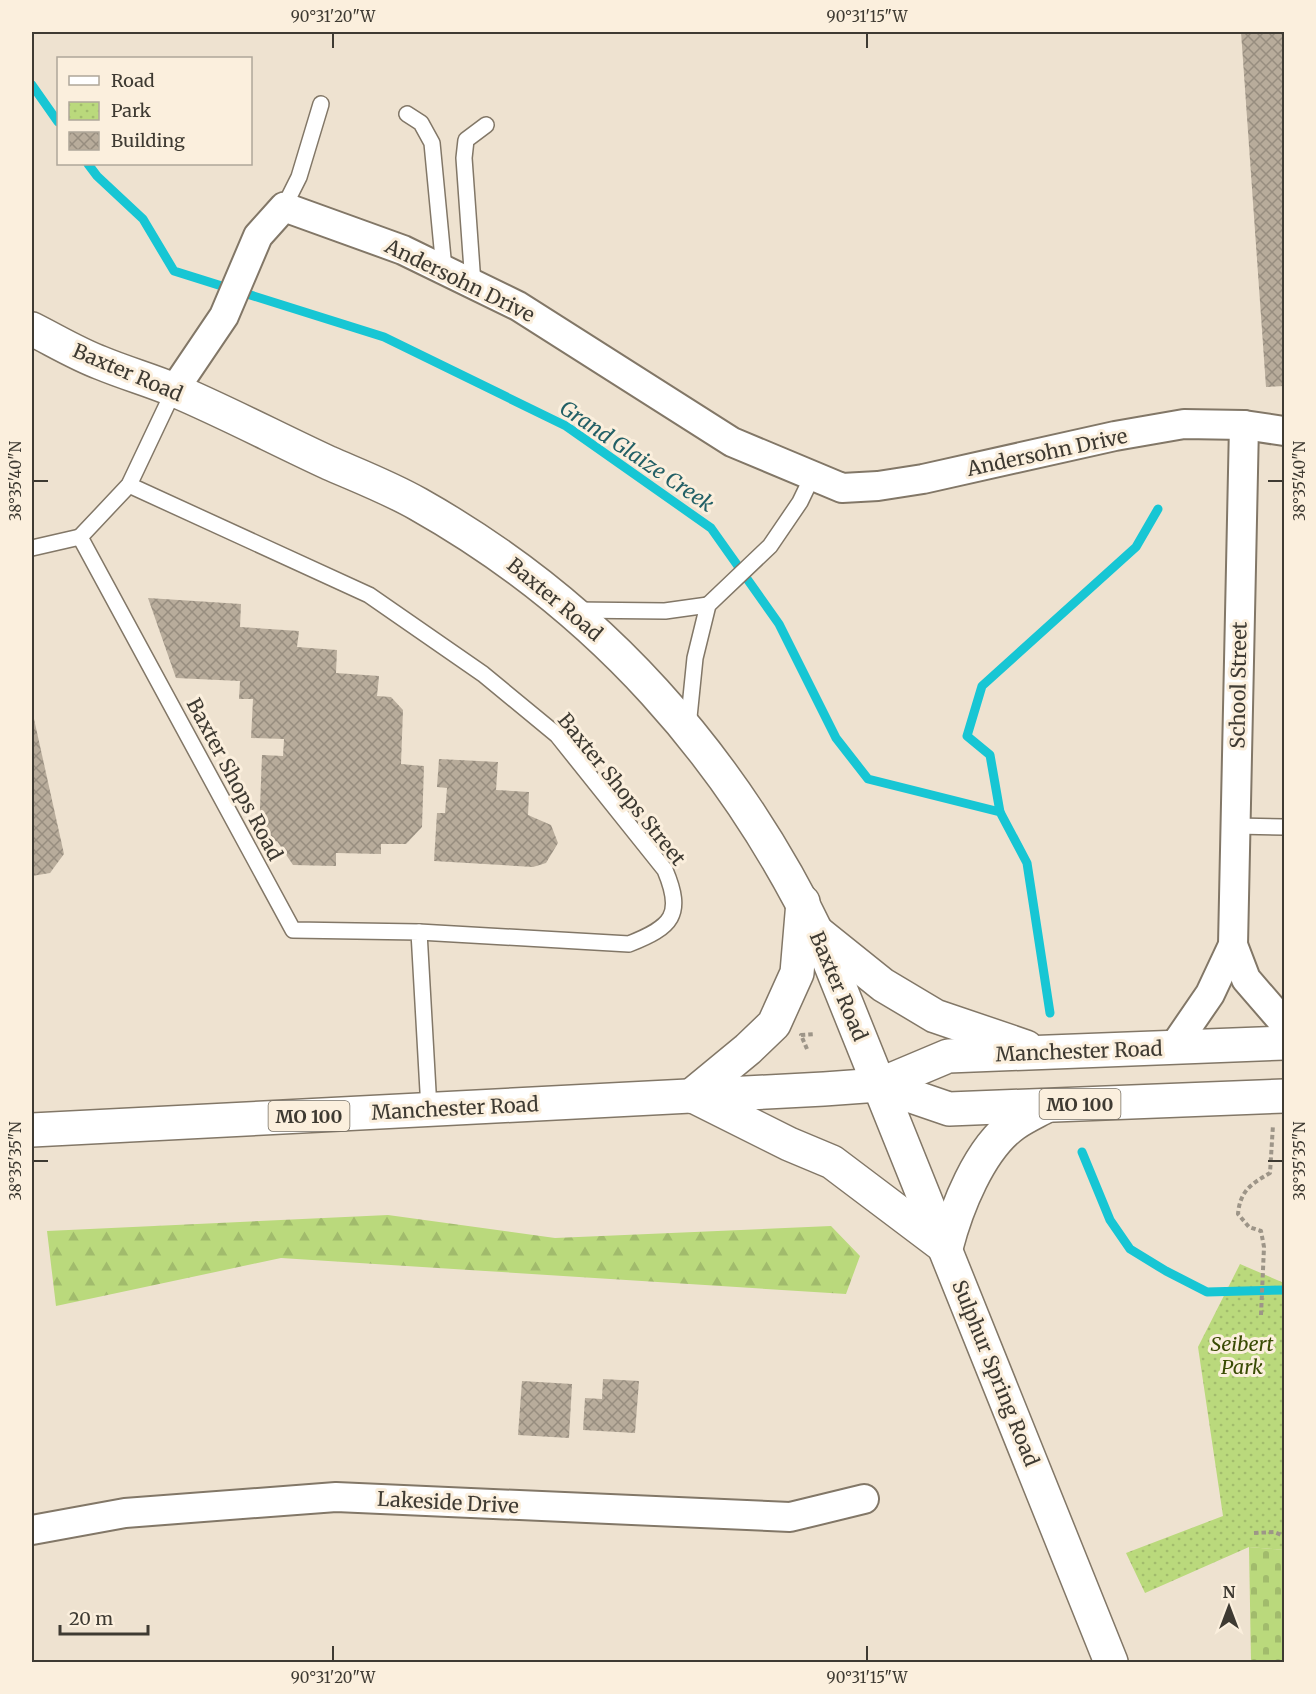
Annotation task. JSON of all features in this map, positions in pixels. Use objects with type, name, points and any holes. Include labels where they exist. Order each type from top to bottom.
[{"type":"main road","name":"Baxter Road","points":[[32,328],[98,362],[174,390],[417,503],[505,557],[571,610],[631,666],[688,728],[721,771],[803,902],[879,1085]]},
{"type":"main road","points":[[803,902],[797,973],[774,1024],[748,1050],[692,1095],[789,1144],[832,1162],[946,1248],[973,1176],[990,1150],[1012,1125],[1046,1106]]},
{"type":"main road","points":[[817,932],[883,985],[936,1016],[1042,1053]]},
{"type":"main road","name":"Manchester Road","points":[[32,1130],[879,1085],[948,1056],[1284,1043]]},
{"type":"main road","name":"Manchester Road","points":[[879,1085],[949,1109],[1046,1106],[1279,1108]]},
{"type":"main road","name":"Sulphur Spring Road","points":[[879,1085],[1112,1662]]},
{"type":"street","points":[[174,390],[224,316],[258,236],[284,207]]},
{"type":"street","name":"Andersohn Drive","points":[[284,207],[403,250],[519,306],[568,335],[618,371],[732,442],[842,488],[878,486],[1184,424],[1244,425],[1284,431]]},
{"type":"street","name":"School Street","points":[[1244,425],[1233,945],[1246,979],[1284,1023]]},
{"type":"street","name":"School Street","points":[[1173,1047],[1210,994],[1233,945]]},
{"type":"street","name":"Lakeside Drive","points":[[32,1530],[124,1513],[336,1497],[790,1517],[864,1499]]},
{"type":"lane","points":[[284,207],[299,177],[321,104]]},
{"type":"lane","points":[[407,114],[421,123],[432,142],[444,269]]},
{"type":"lane","points":[[473,284],[464,158],[466,140],[486,125]]},
{"type":"lane","points":[[32,548],[80,537],[129,485],[174,390]]},
{"type":"lane","points":[[688,728],[694,658],[708,605],[770,546],[800,502],[813,477]]},
{"type":"lane","name":"Baxter Shops Street","points":[[129,485],[369,595],[483,674],[557,735],[664,870],[675,893],[673,915],[656,933],[629,944],[418,932]]},
{"type":"lane","name":"Baxter Shops Road","points":[[80,537],[293,930],[418,932]]},
{"type":"lane","points":[[571,610],[664,611],[708,605]]},
{"type":"lane","points":[[1235,826],[1284,827]]},
{"type":"lane","points":[[418,932],[429,1109]]},
{"type":"path","points":[[807,1049],[801,1035],[815,1034]]},
{"type":"path","points":[[1261,1315],[1264,1247],[1261,1231],[1249,1227],[1238,1214],[1239,1198],[1254,1182],[1270,1173],[1279,1108]]},
{"type":"path","points":[[1254,1533],[1275,1532],[1284,1536]]},
{"type":"green space","points":[[388,1215],[555,1238],[831,1226],[860,1256],[846,1294],[281,1258],[56,1306],[47,1231]]},
{"type":"green space","name":"Seibert Park","points":[[1240,1264],[1284,1283],[1284,1550],[1249,1547],[1145,1593],[1126,1553],[1223,1516],[1198,1347]]},
{"type":"green space","points":[[1249,1547],[1284,1550],[1284,1662],[1251,1662]]},
{"type":"building","points":[[1241,32],[1284,32],[1284,386],[1266,387]]},
{"type":"building","points":[[148,598],[241,604],[240,627],[299,631],[297,647],[337,650],[336,673],[379,676],[377,696],[391,697],[403,710],[401,764],[424,766],[422,827],[406,844],[381,844],[381,854],[336,853],[336,866],[293,865],[277,841],[267,847],[259,834],[262,755],[283,756],[284,739],[251,738],[253,699],[239,699],[240,681],[176,678]]},
{"type":"building","points":[[32,710],[64,854],[50,873],[32,876]]},
{"type":"building","points":[[439,759],[498,762],[496,790],[529,792],[528,815],[551,825],[558,843],[546,863],[533,867],[434,861],[437,813],[445,813],[447,788],[437,787]]},
{"type":"building","points":[[603,1379],[639,1381],[635,1433],[583,1430],[585,1398],[602,1399]]},
{"type":"building","points":[[522,1381],[572,1384],[569,1438],[518,1435]]},
{"type":"waterway","name":"Grand Glaize Creek","points":[[32,85],[57,121]]},
{"type":"waterway","name":"Grand Glaize Creek","points":[[89,165],[97,176],[143,219],[174,271],[384,337],[566,426],[711,528],[779,624],[836,738],[868,779],[1000,812],[1027,863],[1050,1013]]},
{"type":"waterway","points":[[1000,812],[990,755],[967,736],[982,686],[1136,547],[1158,509]]},
{"type":"waterway","name":"Grand Glaize Creek","points":[[1082,1152],[1110,1220],[1130,1249],[1207,1292],[1284,1290]]}]
